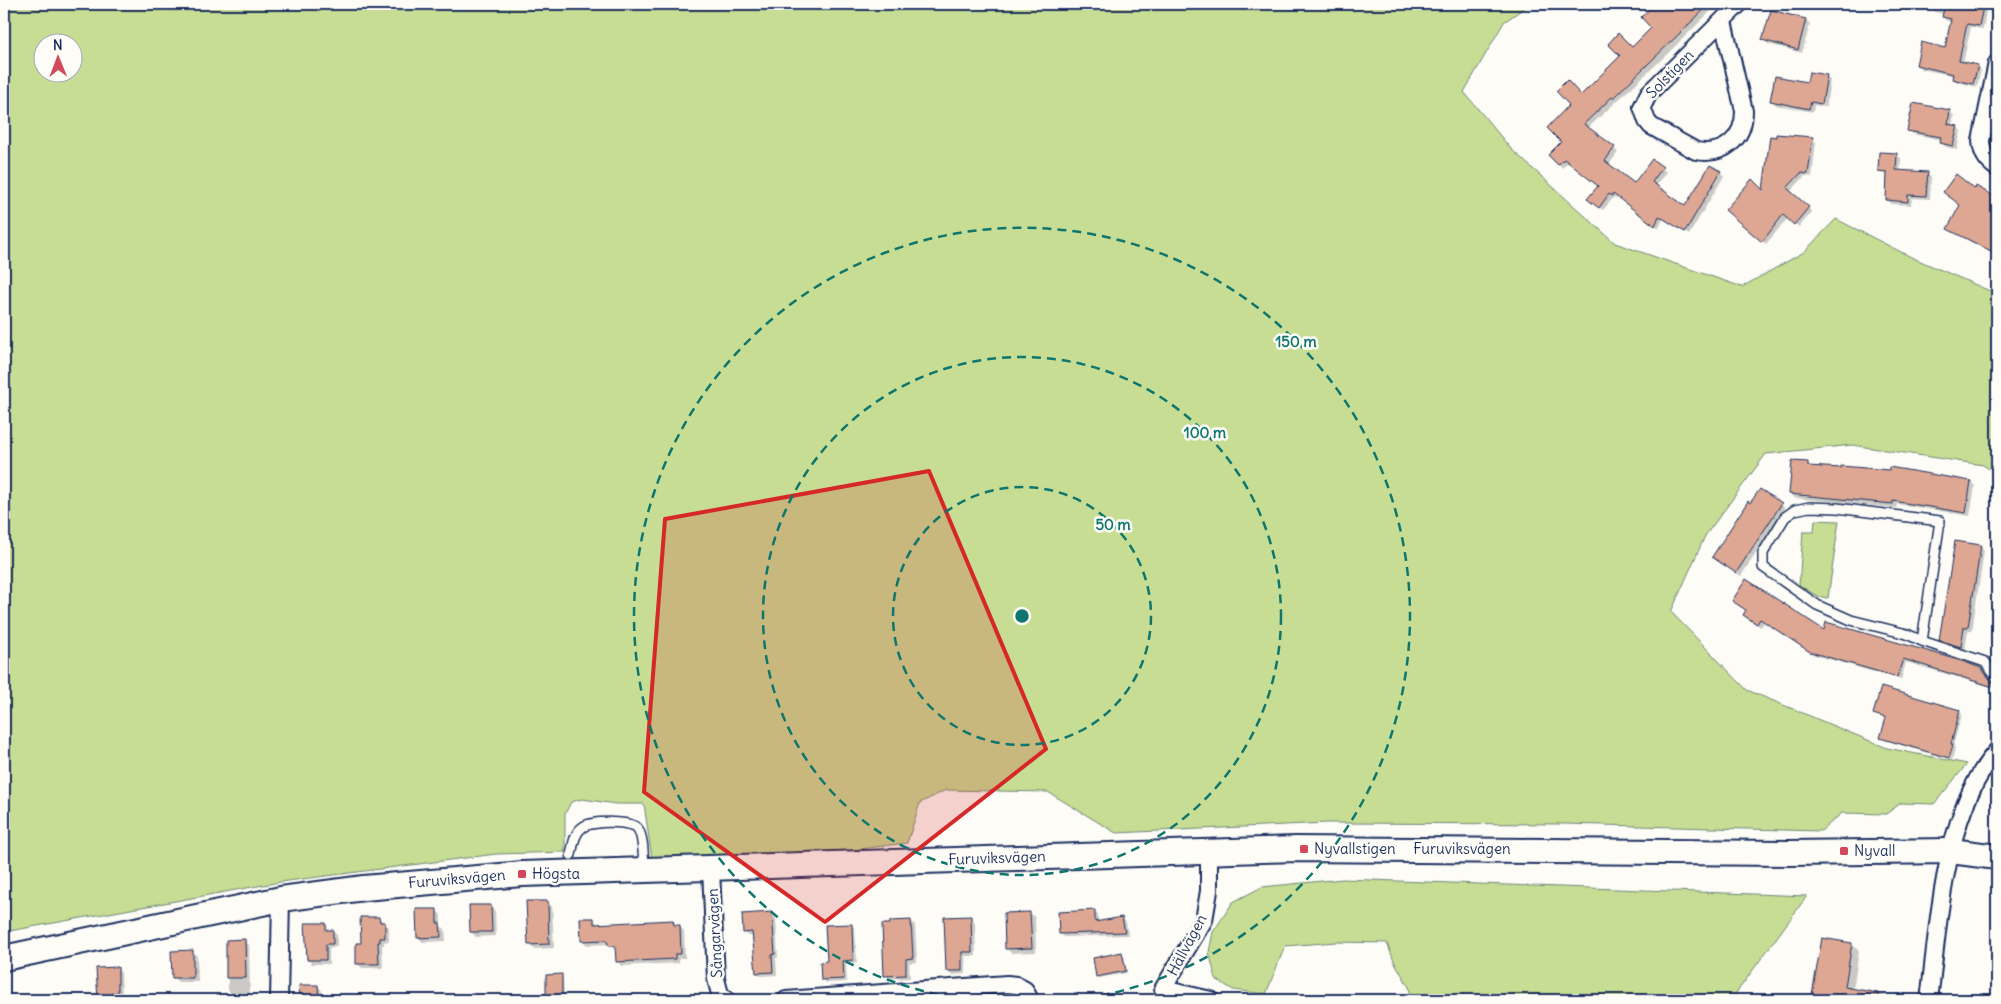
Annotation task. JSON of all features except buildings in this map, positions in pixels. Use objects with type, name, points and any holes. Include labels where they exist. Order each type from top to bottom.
[{"type":"main road","name":"Furuviksvägen","points":[[4,958],[281,899],[364,888],[522,874],[1209,851],[1454,849],[1789,853],[1951,851],[1997,857]]},
{"type":"street","name":"Solstigen","points":[[1722,21],[1744,111],[1744,121],[1741,131],[1733,143],[1724,149],[1704,153],[1696,151],[1651,126],[1642,107],[1649,93],[1739,4]]},
{"type":"street","points":[[1997,63],[1981,142],[1982,150],[1987,160],[1997,168]]},
{"type":"street","points":[[1929,1000],[1938,927],[1951,851],[1972,787],[1986,764],[1997,751]]},
{"type":"street","name":"Hällvägen","points":[[1209,851],[1209,891],[1204,920],[1164,989],[1211,1000]]},
{"type":"street","name":"Sångarvägen","points":[[711,869],[716,979],[723,999]]},
{"type":"street","points":[[280,1000],[281,899]]},
{"type":"street","points":[[786,1000],[1007,984],[1025,990],[1030,1000]]},
{"type":"lane","points":[[1922,641],[1940,521],[1837,508],[1810,507],[1794,510],[1785,517],[1763,553],[1764,567],[1817,606],[1851,620],[1907,634],[1922,641],[1985,662],[1997,678]]},
{"type":"lane","points":[[571,855],[577,834],[582,827],[588,824],[628,822],[638,829],[641,836],[644,871]]},
{"type":"highlighted area","points":[[929,471],[1046,749],[825,922],[644,792],[665,519]]},
{"type":"green space","points":[[4,4],[1530,4],[1504,22],[1464,92],[1511,149],[1615,243],[1742,287],[1804,252],[1836,219],[1911,257],[1997,294],[1997,474],[1983,465],[1852,445],[1766,454],[1705,536],[1671,612],[1747,690],[1887,748],[1967,764],[1934,804],[1901,803],[1886,814],[1842,813],[1821,831],[1565,824],[1327,823],[1116,833],[1048,792],[946,790],[920,803],[907,843],[828,853],[652,859],[644,804],[616,804],[582,799],[571,802],[565,814],[565,852],[496,854],[280,882],[4,932]]},
{"type":"green space","points":[[1815,520],[1839,521],[1828,598],[1817,596],[1799,585],[1803,532],[1814,532]]},
{"type":"green space","points":[[1343,879],[1807,896],[1731,1000],[1411,1000],[1409,987],[1394,961],[1387,943],[1336,942],[1285,946],[1266,994],[1233,990],[1216,979],[1209,952],[1213,932],[1233,902],[1262,887]]},
{"type":"place","name":"Nyvallstigen","points":[[1304,849]]},
{"type":"place","name":"Nyvall","points":[[1844,851]]},
{"type":"place","name":"Högsta","points":[[522,874]]}]
